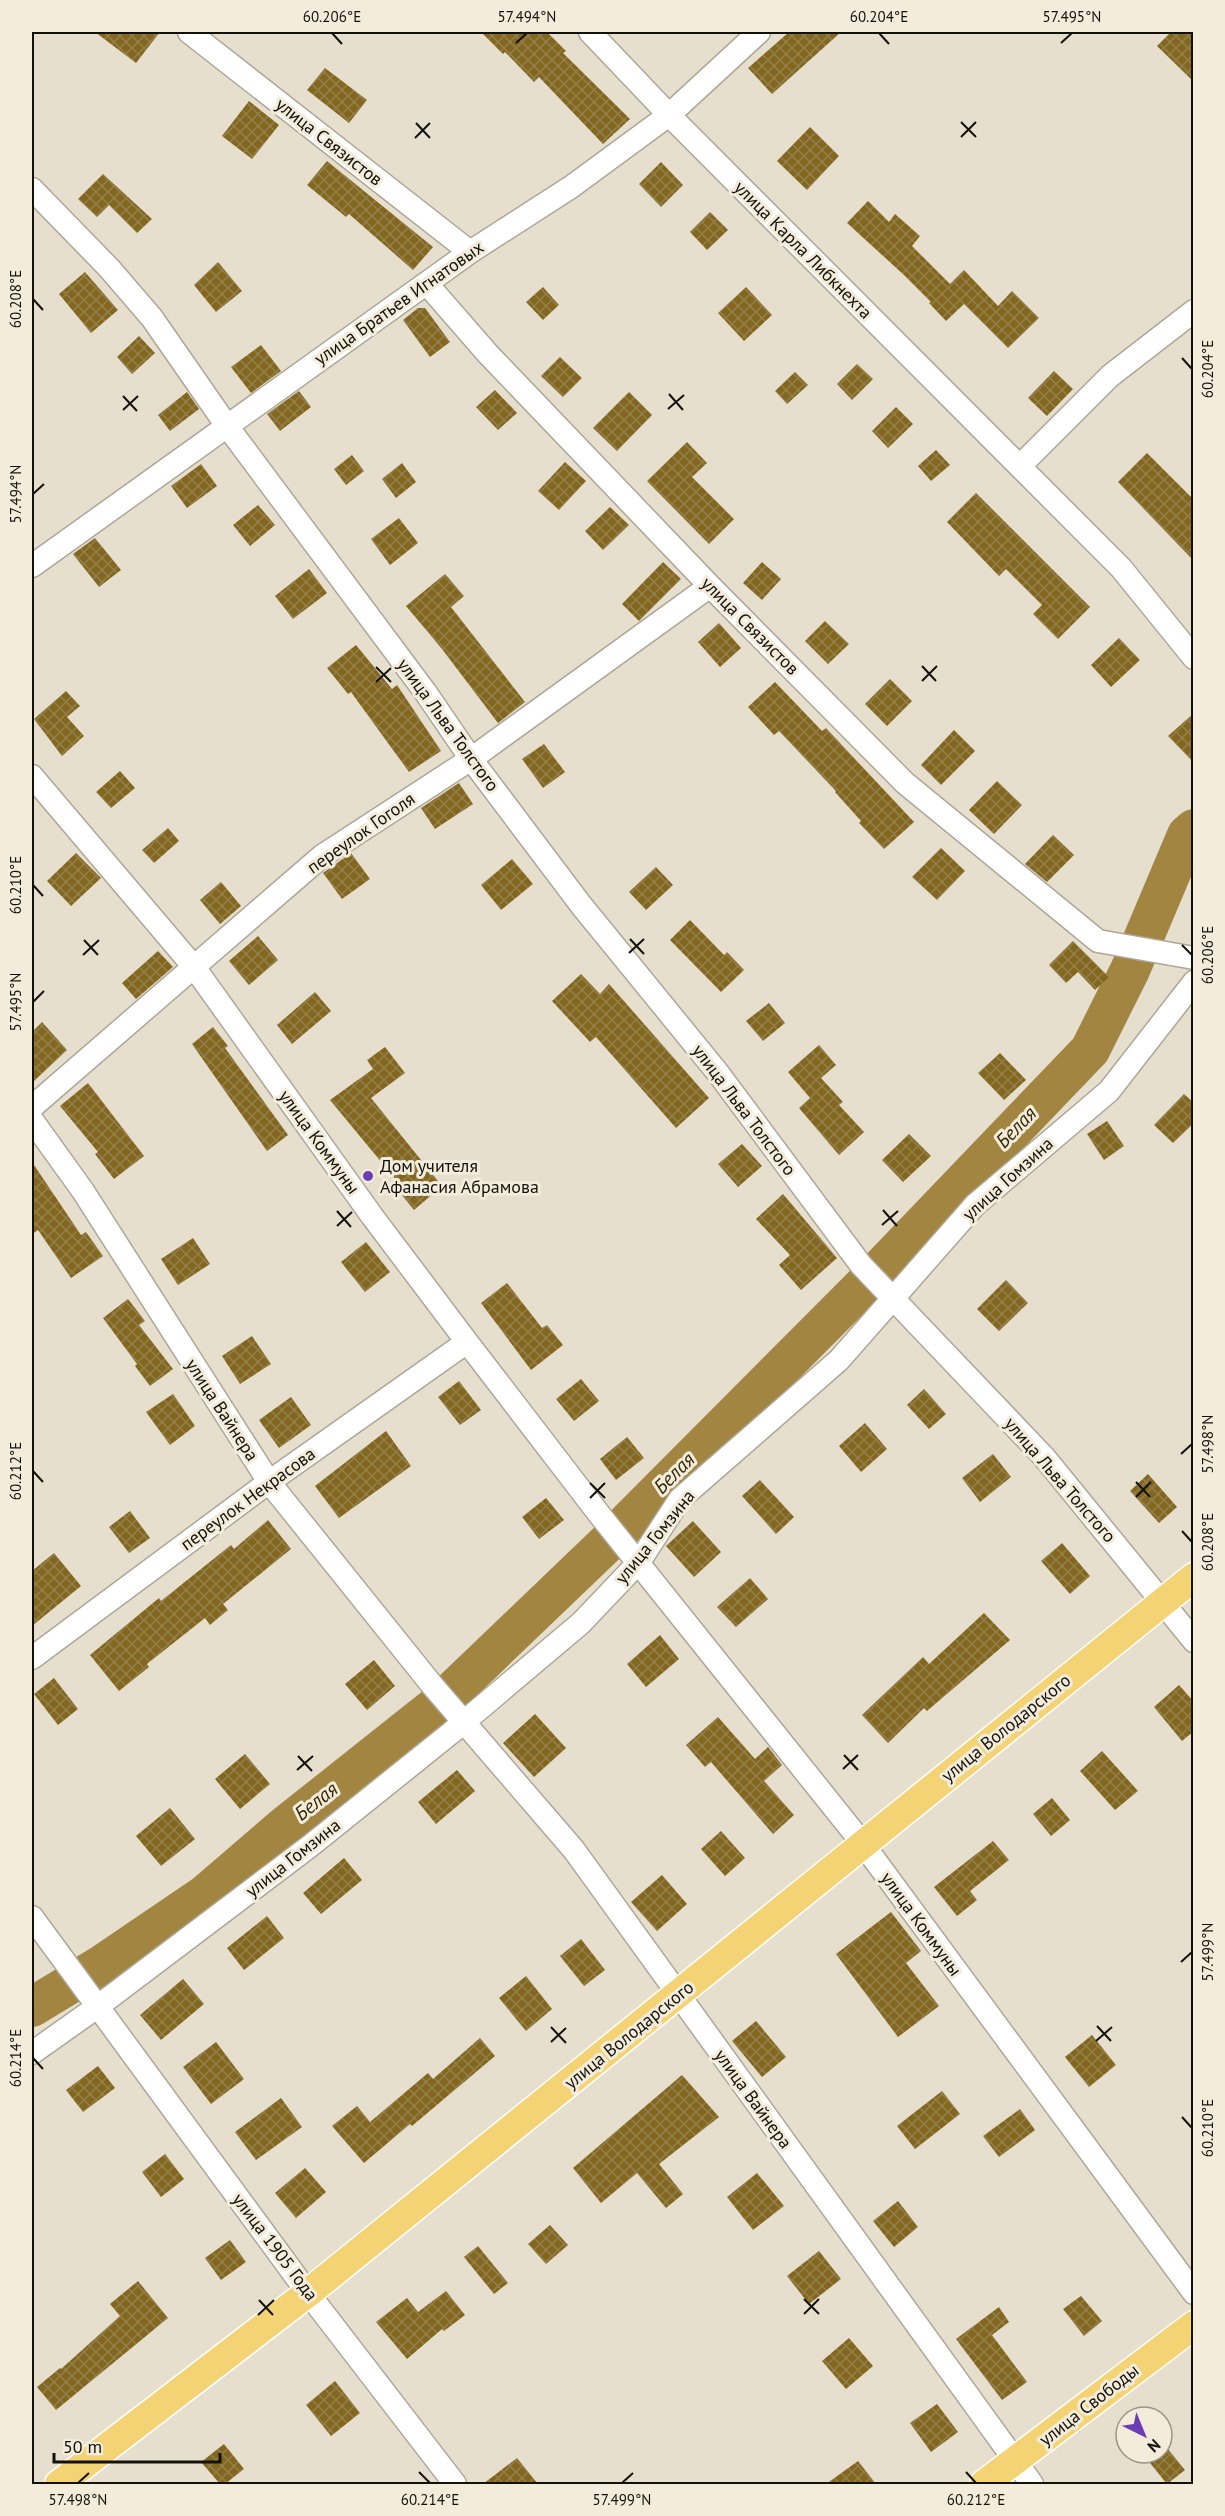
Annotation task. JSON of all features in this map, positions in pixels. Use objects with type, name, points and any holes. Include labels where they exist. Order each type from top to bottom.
[{"type":"main road","name":"улица Володарского","points":[[59,2484],[309,2293],[1194,1577]]},
{"type":"main road","name":"улица Свободы","points":[[984,2484],[1023,2474],[1194,2325]]},
{"type":"street","name":"улица Связистов","points":[[189,32],[470,252]]},
{"type":"street","name":"улица Карла Либкнехта","points":[[590,32],[669,115],[1122,568],[1194,658]]},
{"type":"street","name":"улица Братьев Игнатовых","points":[[32,566],[470,252],[571,187],[669,115],[759,32]]},
{"type":"street","name":"улица Льва Толстого","points":[[32,189],[108,268],[152,318],[227,426],[426,693],[471,759],[581,905],[718,1072],[861,1265],[1044,1456],[1194,1641]]},
{"type":"street","name":"улица Связистов","points":[[427,284],[496,363],[710,586],[905,783],[1098,941],[1194,958]]},
{"type":"street","points":[[1020,466],[1110,376],[1194,311]]},
{"type":"street","name":"переулок Гоголя","points":[[32,1107],[322,856],[471,759],[710,586]]},
{"type":"street","name":"улица Коммуны","points":[[32,776],[194,967],[466,1342],[599,1514],[863,1844],[1194,2294]]},
{"type":"street","name":"улица Гомзина","points":[[32,2054],[98,2007],[310,1846],[464,1722],[581,1623],[639,1562],[680,1499],[839,1360],[975,1206],[1108,1091],[1194,982]]},
{"type":"street","name":"улица Вайнера","points":[[32,1120],[82,1191],[269,1482],[432,1685],[574,1850],[1023,2474]]},
{"type":"street","name":"переулок Некрасова","points":[[32,1658],[269,1482],[466,1342]]},
{"type":"street","name":"улица 1905 Года","points":[[32,1917],[309,2293],[455,2484]]},
{"type":"building","points":[[95,32],[160,32],[136,63]]},
{"type":"building","points":[[481,32],[547,32],[566,51],[563,53],[630,119],[603,144],[539,77],[534,82],[505,52],[503,54]]},
{"type":"building","points":[[789,32],[841,32],[772,94],[748,68]]},
{"type":"building","points":[[1171,32],[1194,32],[1194,82],[1157,46]]},
{"type":"building","points":[[325,68],[367,100],[349,123],[307,90]]},
{"type":"building","points":[[249,101],[279,125],[252,159],[222,136]]},
{"type":"building","points":[[810,127],[839,156],[807,190],[777,161]]},
{"type":"building","points":[[327,161],[433,247],[413,270],[349,214],[346,217],[307,185]]},
{"type":"building","points":[[661,162],[683,185],[661,207],[639,184]]},
{"type":"building","points":[[103,174],[152,219],[137,233],[109,205],[97,217],[78,199]]},
{"type":"building","points":[[868,201],[889,222],[895,214],[920,236],[912,246],[950,284],[964,270],[998,306],[1012,291],[1039,318],[1008,348],[964,304],[946,321],[904,275],[847,223]]},
{"type":"building","points":[[710,212],[728,230],[707,250],[690,232]]},
{"type":"building","points":[[218,262],[242,291],[216,312],[194,285]]},
{"type":"building","points":[[85,272],[118,310],[91,333],[59,294]]},
{"type":"building","points":[[543,287],[559,305],[543,320],[526,302]]},
{"type":"building","points":[[746,287],[772,315],[744,341],[718,313]]},
{"type":"building","points":[[418,308],[425,308],[450,342],[430,357],[403,320]]},
{"type":"building","points":[[139,336],[155,353],[132,374],[117,357]]},
{"type":"building","points":[[261,345],[281,371],[251,393],[231,367]]},
{"type":"building","points":[[560,357],[582,378],[563,397],[541,376]]},
{"type":"building","points":[[857,364],[873,379],[852,400],[837,384]]},
{"type":"building","points":[[1054,371],[1073,389],[1047,416],[1028,398]]},
{"type":"building","points":[[795,372],[808,385],[787,404],[775,391]]},
{"type":"building","points":[[495,390],[517,413],[498,430],[476,407]]},
{"type":"building","points":[[299,391],[311,407],[280,431],[267,414]]},
{"type":"building","points":[[187,392],[199,409],[170,431],[158,415]]},
{"type":"building","points":[[629,392],[652,415],[617,451],[593,428]]},
{"type":"building","points":[[896,407],[913,424],[888,448],[872,431]]},
{"type":"building","points":[[687,442],[707,463],[692,477],[734,519],[709,544],[647,481]]},
{"type":"building","points":[[936,450],[950,465],[931,481],[918,466]]},
{"type":"building","points":[[1147,453],[1194,500],[1194,561],[1118,482]]},
{"type":"building","points":[[352,455],[364,471],[346,485],[334,469]]},
{"type":"building","points":[[565,462],[586,481],[559,510],[538,491]]},
{"type":"building","points":[[402,463],[416,482],[396,498],[382,479]]},
{"type":"building","points":[[201,464],[217,486],[187,508],[171,486]]},
{"type":"building","points":[[976,493],[1090,607],[1058,639],[1033,614],[1042,605],[1006,569],[999,576],[947,522]]},
{"type":"building","points":[[258,505],[275,525],[250,546],[233,525]]},
{"type":"building","points":[[610,507],[629,525],[603,550],[585,531]]},
{"type":"building","points":[[399,518],[418,543],[390,565],[371,539]]},
{"type":"building","points":[[95,538],[121,570],[99,587],[73,554]]},
{"type":"building","points":[[663,562],[681,579],[639,621],[622,604]]},
{"type":"building","points":[[762,562],[781,579],[762,600],[743,583]]},
{"type":"building","points":[[309,569],[327,593],[293,619],[275,596]]},
{"type":"building","points":[[445,574],[464,596],[451,607],[525,702],[498,723],[406,606]]},
{"type":"building","points":[[825,621],[849,644],[828,664],[805,641]]},
{"type":"building","points":[[719,623],[741,648],[720,667],[698,642]]},
{"type":"building","points":[[1119,638],[1140,660],[1111,687],[1091,665]]},
{"type":"building","points":[[356,645],[392,689],[397,685],[441,751],[409,772],[351,692],[348,694],[327,668]]},
{"type":"building","points":[[890,679],[912,701],[887,726],[865,704]]},
{"type":"building","points":[[775,682],[822,731],[826,728],[914,822],[884,849],[859,823],[861,821],[836,791],[779,731],[774,735],[748,707]]},
{"type":"building","points":[[66,691],[80,706],[67,717],[84,736],[62,756],[34,719]]},
{"type":"building","points":[[1194,713],[1194,763],[1168,736]]},
{"type":"building","points":[[954,730],[975,751],[941,785],[921,765]]},
{"type":"building","points":[[544,744],[565,772],[543,788],[522,759]]},
{"type":"building","points":[[120,771],[135,788],[111,808],[96,792]]},
{"type":"building","points":[[997,781],[1022,805],[994,834],[969,810]]},
{"type":"building","points":[[459,783],[473,804],[435,829],[421,808]]},
{"type":"building","points":[[168,828],[179,841],[154,863],[142,850]]},
{"type":"building","points":[[1053,835],[1074,855],[1047,882],[1025,864]]},
{"type":"building","points":[[941,848],[965,871],[937,900],[912,877]]},
{"type":"building","points":[[76,853],[101,878],[71,906],[47,881]]},
{"type":"building","points":[[351,853],[370,879],[342,899],[323,873]]},
{"type":"building","points":[[512,859],[533,884],[501,910],[481,885]]},
{"type":"building","points":[[656,867],[673,885],[646,910],[629,892]]},
{"type":"building","points":[[221,882],[241,906],[220,924],[200,900]]},
{"type":"building","points":[[690,920],[724,955],[727,952],[744,970],[721,992],[670,940]]},
{"type":"building","points":[[258,936],[278,960],[249,985],[229,961]]},
{"type":"building","points":[[1073,941],[1109,977],[1095,990],[1078,972],[1066,983],[1049,965]]},
{"type":"building","points":[[158,951],[173,967],[136,999],[122,983]]},
{"type":"building","points":[[581,974],[600,994],[609,984],[709,1098],[676,1128],[596,1037],[590,1042],[552,1001]]},
{"type":"building","points":[[315,992],[331,1011],[292,1044],[277,1025]]},
{"type":"building","points":[[769,1003],[785,1023],[763,1041],[746,1021]]},
{"type":"building","points":[[42,1022],[67,1050],[32,1083],[32,1032]]},
{"type":"building","points":[[213,1027],[228,1046],[225,1048],[288,1135],[267,1151],[192,1044]]},
{"type":"building","points":[[819,1045],[836,1065],[821,1078],[843,1102],[839,1105],[864,1132],[839,1155],[799,1108],[810,1098],[788,1072]]},
{"type":"building","points":[[385,1047],[405,1073],[371,1098],[442,1186],[414,1210],[397,1189],[401,1186],[330,1100],[373,1069],[367,1060]]},
{"type":"building","points":[[1000,1053],[1026,1080],[1004,1100],[978,1073]]},
{"type":"building","points":[[88,1083],[144,1156],[114,1179],[95,1154],[98,1152],[60,1106]]},
{"type":"building","points":[[1184,1094],[1194,1103],[1194,1123],[1173,1143],[1154,1125]]},
{"type":"building","points":[[1107,1121],[1124,1146],[1104,1160],[1087,1134]]},
{"type":"building","points":[[909,1134],[931,1156],[903,1182],[882,1160]]},
{"type":"building","points":[[742,1144],[762,1166],[738,1187],[718,1164]]},
{"type":"building","points":[[32,1162],[81,1235],[86,1232],[103,1256],[71,1278],[38,1230],[32,1234]]},
{"type":"building","points":[[783,1194],[837,1258],[801,1290],[779,1265],[790,1255],[756,1219]]},
{"type":"building","points":[[193,1238],[210,1264],[178,1285],[161,1259]]},
{"type":"building","points":[[366,1242],[390,1272],[365,1292],[341,1262]]},
{"type":"building","points":[[1006,1280],[1028,1303],[999,1331],[977,1309]]},
{"type":"building","points":[[507,1283],[542,1328],[547,1325],[563,1345],[531,1370],[481,1303]]},
{"type":"building","points":[[128,1299],[145,1321],[139,1325],[173,1369],[150,1386],[135,1366],[137,1364],[103,1318]]},
{"type":"building","points":[[252,1336],[271,1364],[240,1384],[222,1356]]},
{"type":"building","points":[[581,1379],[599,1401],[574,1421],[556,1399]]},
{"type":"building","points":[[459,1381],[481,1410],[460,1425],[438,1397]]},
{"type":"building","points":[[924,1389],[946,1414],[929,1429],[907,1405]]},
{"type":"building","points":[[173,1394],[195,1426],[170,1445],[146,1412]]},
{"type":"building","points":[[291,1397],[311,1425],[279,1448],[259,1420]]},
{"type":"building","points":[[865,1423],[887,1449],[861,1472],[839,1446]]},
{"type":"building","points":[[386,1431],[411,1466],[339,1518],[315,1486]]},
{"type":"building","points":[[627,1437],[644,1458],[616,1480],[600,1459]]},
{"type":"building","points":[[993,1454],[1011,1477],[980,1502],[962,1478]]},
{"type":"building","points":[[1148,1474],[1177,1507],[1159,1523],[1130,1491]]},
{"type":"building","points":[[760,1480],[794,1517],[776,1534],[742,1496]]},
{"type":"building","points":[[546,1498],[564,1520],[539,1539],[522,1517]]},
{"type":"building","points":[[130,1511],[150,1538],[129,1553],[109,1527]]},
{"type":"building","points":[[268,1520],[291,1549],[223,1604],[228,1610],[210,1625],[205,1618],[147,1664],[149,1667],[119,1691],[90,1655],[159,1598],[161,1601],[231,1545],[234,1549]]},
{"type":"building","points":[[693,1521],[721,1552],[694,1577],[666,1546]]},
{"type":"building","points":[[1062,1543],[1090,1576],[1070,1594],[1041,1561]]},
{"type":"building","points":[[54,1553],[81,1586],[32,1626],[32,1571]]},
{"type":"building","points":[[750,1578],[768,1599],[736,1627],[717,1607]]},
{"type":"building","points":[[984,1613],[1010,1640],[927,1711],[924,1708],[888,1743],[862,1715],[923,1657],[929,1664]]},
{"type":"building","points":[[660,1635],[679,1659],[646,1687],[627,1664]]},
{"type":"building","points":[[374,1660],[395,1686],[367,1710],[345,1684]]},
{"type":"building","points":[[54,1678],[78,1709],[58,1725],[34,1694]]},
{"type":"building","points":[[1179,1685],[1194,1702],[1194,1731],[1182,1741],[1154,1707]]},
{"type":"building","points":[[535,1714],[566,1748],[534,1777],[503,1743]]},
{"type":"building","points":[[718,1717],[755,1759],[768,1747],[782,1765],[764,1781],[794,1815],[773,1834],[711,1762],[705,1767],[686,1745]]},
{"type":"building","points":[[1102,1751],[1138,1791],[1115,1810],[1080,1771]]},
{"type":"building","points":[[245,1754],[270,1784],[240,1809],[215,1779]]},
{"type":"building","points":[[457,1770],[475,1791],[436,1824],[418,1802]]},
{"type":"building","points":[[1052,1798],[1070,1820],[1051,1836],[1033,1814]]},
{"type":"building","points":[[170,1808],[195,1839],[161,1866],[136,1836]]},
{"type":"building","points":[[721,1831],[745,1858],[725,1876],[701,1849]]},
{"type":"building","points":[[993,1841],[1009,1860],[970,1891],[977,1900],[957,1916],[934,1887]]},
{"type":"building","points":[[344,1858],[362,1880],[321,1914],[303,1893]]},
{"type":"building","points":[[662,1875],[687,1904],[657,1931],[631,1902]]},
{"type":"building","points":[[891,1912],[921,1951],[906,1963],[939,2006],[898,2037],[836,1954]]},
{"type":"building","points":[[267,1916],[284,1938],[244,1970],[227,1948]]},
{"type":"building","points":[[581,1939],[605,1970],[584,1986],[560,1956]]},
{"type":"building","points":[[526,1976],[552,2009],[526,2031],[499,1998]]},
{"type":"building","points":[[183,1979],[204,2004],[161,2040],[140,2015]]},
{"type":"building","points":[[756,2021],[786,2057],[762,2077],[732,2041]]},
{"type":"building","points":[[1092,2035],[1116,2065],[1089,2087],[1065,2057]]},
{"type":"building","points":[[480,2038],[495,2056],[364,2163],[332,2126],[357,2106],[370,2122],[428,2073],[433,2079]]},
{"type":"building","points":[[216,2042],[244,2079],[211,2104],[183,2067]]},
{"type":"building","points":[[98,2066],[115,2088],[83,2112],[66,2090]]},
{"type":"building","points":[[682,2075],[719,2117],[659,2164],[683,2194],[666,2208],[637,2173],[601,2203],[573,2168]]},
{"type":"building","points":[[942,2091],[960,2114],[915,2149],[897,2126]]},
{"type":"building","points":[[281,2098],[302,2127],[256,2160],[235,2132]]},
{"type":"building","points":[[1020,2109],[1035,2130],[999,2157],[983,2136]]},
{"type":"building","points":[[165,2154],[184,2179],[161,2197],[142,2172]]},
{"type":"building","points":[[305,2168],[326,2192],[296,2218],[275,2193]]},
{"type":"building","points":[[757,2173],[784,2206],[753,2230],[727,2197]]},
{"type":"building","points":[[898,2201],[918,2227],[894,2247],[873,2221]]},
{"type":"building","points":[[550,2225],[568,2245],[546,2264],[528,2244]]},
{"type":"building","points":[[230,2240],[246,2262],[221,2280],[205,2258]]},
{"type":"building","points":[[478,2246],[508,2283],[494,2294],[464,2257]]},
{"type":"building","points":[[819,2251],[841,2279],[809,2304],[787,2276]]},
{"type":"building","points":[[138,2281],[168,2318],[56,2410],[37,2387],[61,2369],[120,2316],[110,2304]]},
{"type":"building","points":[[446,2291],[465,2315],[444,2331],[442,2329],[407,2359],[376,2322],[407,2298],[418,2312]]},
{"type":"building","points":[[1081,2296],[1102,2321],[1084,2336],[1063,2309]]},
{"type":"building","points":[[999,2307],[1009,2322],[992,2335],[1027,2382],[1002,2400],[956,2339]]},
{"type":"building","points":[[849,2338],[873,2366],[846,2389],[822,2361]]},
{"type":"building","points":[[335,2381],[360,2413],[331,2436],[306,2405]]},
{"type":"building","points":[[937,2404],[958,2432],[931,2452],[910,2423]]},
{"type":"building","points":[[224,2444],[244,2469],[225,2484],[220,2484],[201,2462]]},
{"type":"building","points":[[1174,2456],[1185,2470],[1167,2484],[1152,2465],[1174,2465]]},
{"type":"building","points":[[517,2458],[538,2484],[483,2484]]},
{"type":"building","points":[[858,2461],[876,2484],[826,2484]]},
{"type":"waterway","name":"Белая","points":[[32,2007],[103,1964],[206,1894],[285,1826],[440,1703],[607,1543],[879,1270],[1090,1050],[1130,970],[1187,835],[1194,829]]},
{"type":"place","name":"Дом учителя Афанасия Абрамова","points":[[368,1176]]}]
